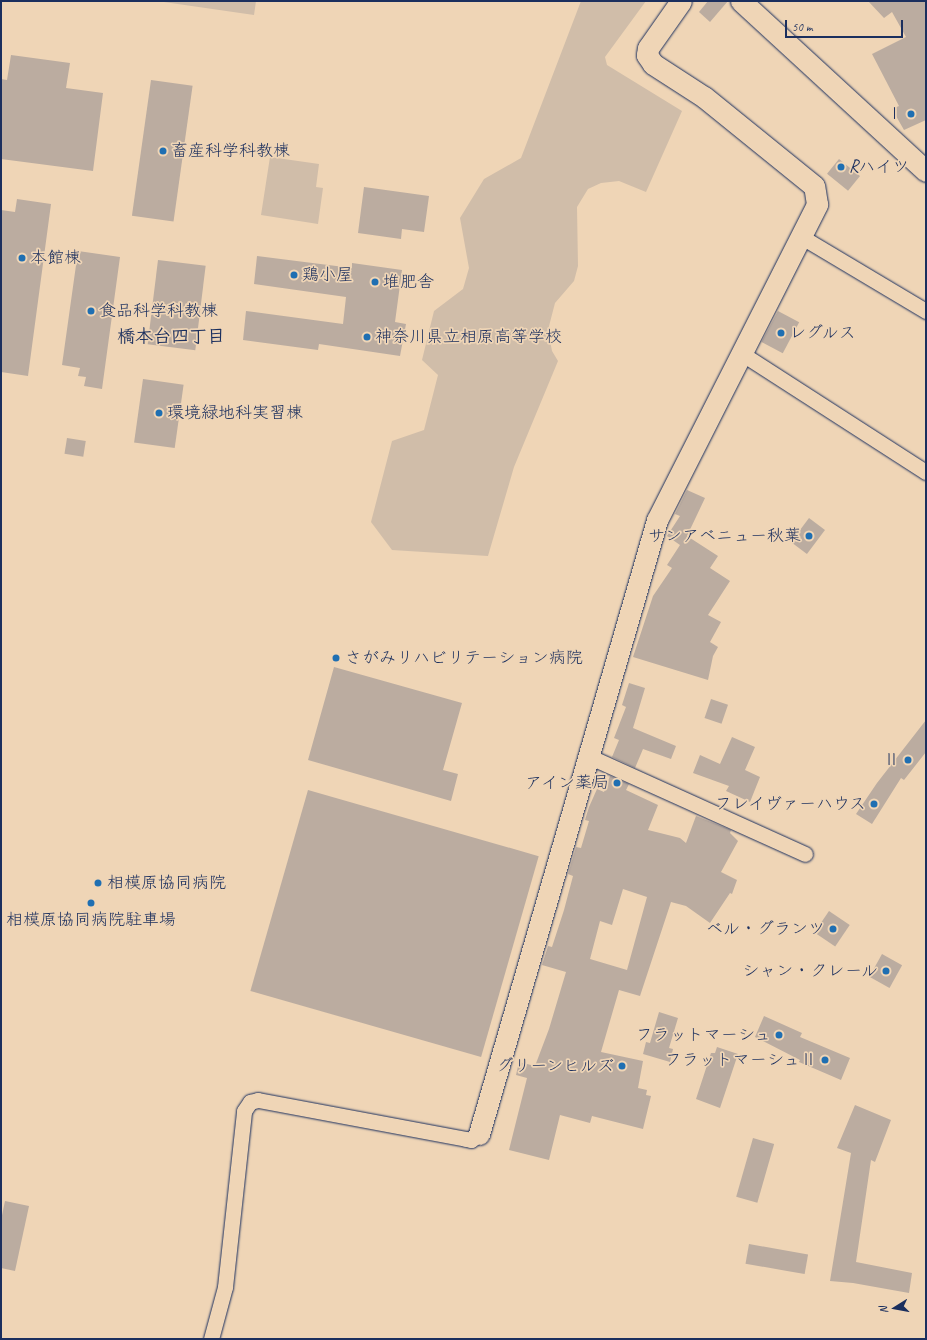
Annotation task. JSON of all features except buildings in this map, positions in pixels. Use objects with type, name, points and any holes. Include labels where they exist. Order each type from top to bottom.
[{"type":"street","points":[[211,1339],[225,1287],[244,1111],[250,1102],[258,1100],[472,1140],[479,1134],[657,520],[817,204],[814,186],[704,97],[653,64],[647,55],[648,48],[681,1]]},
{"type":"street","points":[[741,1],[926,171]]},
{"type":"street","points":[[800,236],[926,311]]},
{"type":"street","points":[[741,353],[926,472]]},
{"type":"street","points":[[588,756],[805,854]]},
{"type":"shaded area","points":[[157,1],[256,1],[254,15]]},
{"type":"shaded area","points":[[581,1],[646,1],[605,57],[607,65],[682,111],[646,192],[619,181],[601,183],[588,189],[577,207],[578,266],[574,281],[555,303],[548,330],[552,351],[558,361],[514,467],[488,556],[392,550],[371,522],[392,441],[424,430],[438,375],[422,360],[434,311],[463,289],[469,268],[460,218],[484,179],[521,158]]},
{"type":"shaded area","points":[[270,157],[319,164],[316,187],[323,188],[318,224],[261,215]]},
{"type":"place","name":"Ⅰ","points":[[911,114]]},
{"type":"place","name":"畜産科学科教棟","points":[[163,151]]},
{"type":"place","name":"Rハイツ","points":[[841,167]]},
{"type":"place","name":"本館棟","points":[[22,258]]},
{"type":"place","name":"鶏小屋","points":[[294,275]]},
{"type":"place","name":"堆肥舎","points":[[375,282]]},
{"type":"place","name":"食品科学科教棟","points":[[91,311]]},
{"type":"place","name":"レグルス","points":[[781,333]]},
{"type":"place","name":"神奈川県立相原高等学校","points":[[367,337]]},
{"type":"place","name":"環境緑地科実習棟","points":[[159,413]]},
{"type":"place","name":"サンアベニュー秋葉","points":[[809,536]]},
{"type":"place","name":"さがみリハビリテーション病院","points":[[336,658]]},
{"type":"place","name":"Ⅱ","points":[[908,760]]},
{"type":"place","name":"アイン薬局","points":[[617,783]]},
{"type":"place","name":"フレイヴァーハウス","points":[[874,804]]},
{"type":"place","name":"相模原協同病院","points":[[98,883]]},
{"type":"place","name":"相模原協同病院駐車場","points":[[91,903]]},
{"type":"place","name":"ベル・グランツ","points":[[833,929]]},
{"type":"place","name":"シャン・クレール","points":[[886,971]]},
{"type":"place","name":"フラットマーシュ","points":[[779,1035]]},
{"type":"place","name":"フラットマーシュⅡ","points":[[825,1060]]},
{"type":"place","name":"グリーンヒルズ","points":[[622,1066]]},
{"type":"district","name":"橋本台四丁目","points":[[171,336]]}]
